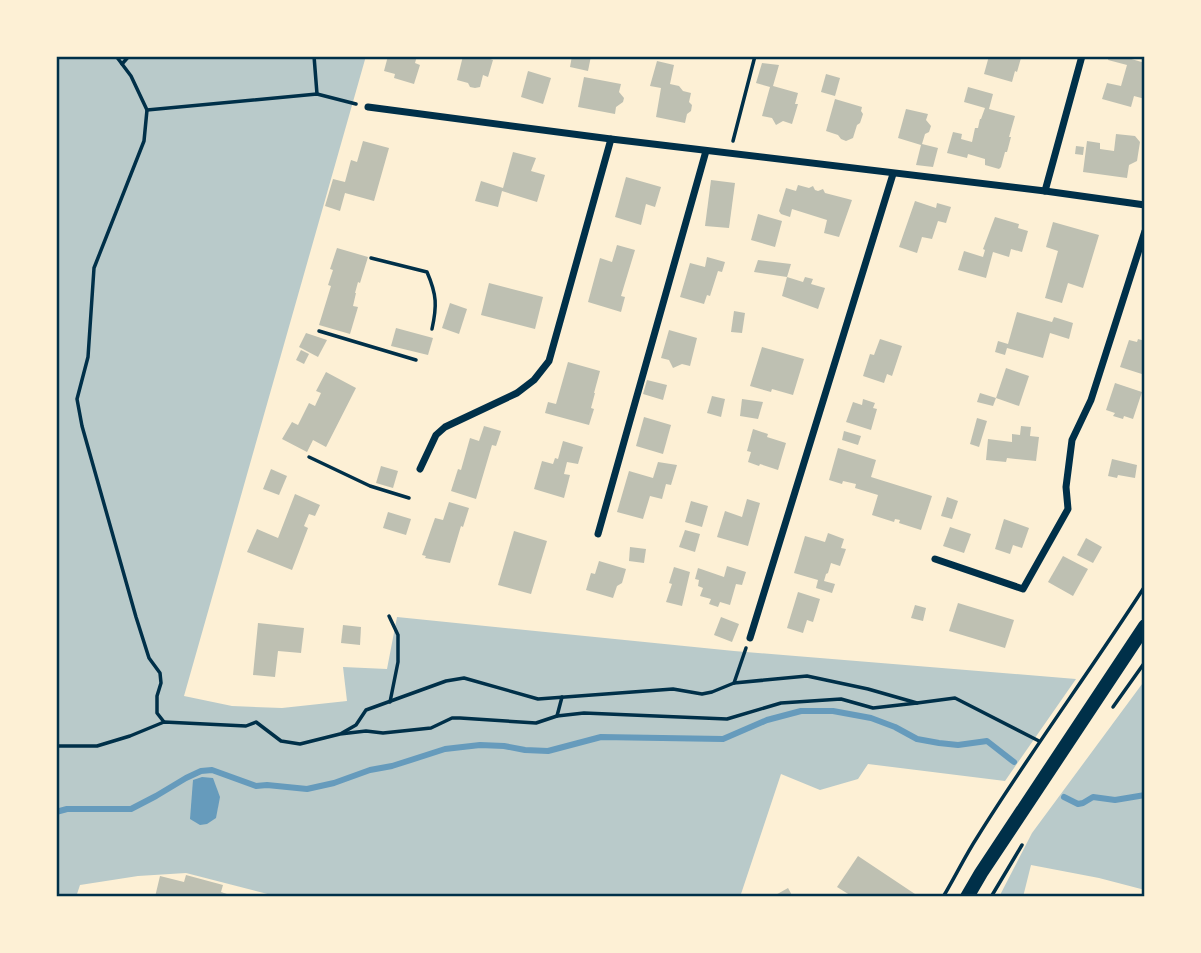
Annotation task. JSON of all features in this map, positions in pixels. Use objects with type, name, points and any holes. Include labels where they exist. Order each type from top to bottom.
[{"type":"main road","points":[[967,897],[1145,626]]},
{"type":"street","points":[[1045,191],[1082,56]]},
{"type":"street","points":[[368,107],[1145,205]]},
{"type":"street","points":[[419,469],[436,435],[445,427],[517,393],[534,380],[549,361],[611,139]]},
{"type":"street","points":[[598,534],[706,151]]},
{"type":"street","points":[[750,638],[892,174]]},
{"type":"street","points":[[935,559],[1023,589],[1068,509],[1066,487],[1072,440],[1091,400],[1145,231]]},
{"type":"path","points":[[116,56],[131,76],[147,110],[144,141],[94,268],[88,358],[77,399],[82,426],[132,606],[149,658],[160,673],[157,713],[164,722]]},
{"type":"path","points":[[122,64],[129,56]]},
{"type":"path","points":[[314,56],[317,94]]},
{"type":"path","points":[[730,153],[755,56]]},
{"type":"path","points":[[147,110],[317,94],[368,107]]},
{"type":"path","points":[[371,258],[427,272],[434,289],[437,309],[432,330]]},
{"type":"path","points":[[319,331],[416,360]]},
{"type":"path","points":[[309,457],[370,486],[409,498]]},
{"type":"path","points":[[943,897],[976,838],[1145,586]]},
{"type":"path","points":[[389,616],[398,635],[398,662],[390,702]]},
{"type":"path","points":[[734,683],[750,638]]},
{"type":"path","points":[[340,734],[356,725],[366,710],[446,681],[464,678],[538,698],[673,689],[702,694],[734,683],[807,676],[917,703]]},
{"type":"path","points":[[557,716],[562,697]]},
{"type":"path","points":[[56,746],[96,746],[164,722],[246,726],[256,722],[281,741],[300,744],[340,734],[431,728],[452,718],[536,723],[557,716],[584,713],[727,719],[781,703],[841,699],[873,708],[955,698],[1040,741]]},
{"type":"shaded area","points":[[56,56],[366,56],[184,696],[232,706],[282,708],[347,701],[343,667],[387,669],[397,617],[734,651],[1076,679],[1005,781],[868,764],[858,779],[820,790],[781,774],[740,897],[279,897],[186,873],[138,876],[80,885],[76,897],[56,897]]},
{"type":"shaded area","points":[[1145,680],[1145,890],[1031,865],[1023,897],[999,897],[1032,833]]},
{"type":"water","points":[[213,778],[220,797],[216,818],[200,825],[190,819],[193,780]]},
{"type":"building","points":[[388,56],[417,56],[415,63],[420,65],[414,84],[394,78],[395,74],[384,71]]},
{"type":"building","points":[[463,56],[481,56],[493,60],[488,77],[483,75],[480,87],[470,87],[468,83],[457,80]]},
{"type":"building","points":[[572,56],[591,56],[588,71],[570,67]]},
{"type":"building","points":[[989,56],[1021,58],[1012,82],[984,74]]},
{"type":"building","points":[[1109,56],[1129,56],[1128,58],[1145,63],[1145,99],[1134,96],[1131,107],[1102,99],[1107,83],[1121,86],[1127,65],[1108,60]]},
{"type":"building","points":[[657,61],[674,65],[670,84],[691,93],[691,111],[687,114],[685,123],[656,117],[661,88],[650,86]]},
{"type":"building","points":[[762,63],[779,65],[773,86],[798,93],[792,124],[783,121],[776,125],[772,118],[762,116],[770,87],[756,83]]},
{"type":"building","points":[[528,71],[551,78],[543,104],[521,97]]},
{"type":"building","points":[[826,74],[840,78],[835,96],[821,92]]},
{"type":"building","points":[[584,77],[621,84],[619,92],[624,98],[616,107],[615,114],[578,107]]},
{"type":"building","points":[[968,87],[993,94],[989,109],[1015,116],[1007,152],[999,169],[985,165],[985,159],[968,154],[967,158],[947,153],[953,132],[962,134],[961,139],[972,142],[975,128],[978,128],[985,108],[964,102]]},
{"type":"building","points":[[835,99],[862,107],[863,114],[853,138],[846,141],[826,131]]},
{"type":"building","points":[[906,109],[928,114],[926,120],[931,126],[922,144],[938,148],[933,167],[916,165],[921,145],[898,138]]},
{"type":"building","points":[[1116,134],[1135,136],[1140,142],[1137,161],[1129,165],[1127,178],[1083,172],[1087,141],[1100,143],[1100,149],[1114,151]]},
{"type":"building","points":[[363,141],[389,148],[374,201],[345,193],[340,211],[325,206],[333,179],[345,182],[351,160],[357,162]]},
{"type":"building","points":[[1076,146],[1084,147],[1083,155],[1075,154]]},
{"type":"building","points":[[513,152],[536,158],[531,171],[545,175],[537,202],[502,191],[498,207],[475,201],[481,181],[503,188]]},
{"type":"building","points":[[626,177],[661,187],[655,207],[646,204],[641,225],[615,217]]},
{"type":"building","points":[[711,180],[735,183],[729,228],[705,226]]},
{"type":"building","points":[[798,185],[809,188],[813,186],[815,190],[823,189],[825,193],[852,200],[839,237],[824,233],[827,220],[792,209],[790,217],[781,214],[779,211],[786,188],[796,191]]},
{"type":"building","points":[[915,201],[936,208],[937,203],[951,207],[946,223],[938,221],[932,239],[922,237],[917,253],[899,247]]},
{"type":"building","points":[[758,214],[782,221],[775,247],[751,240]]},
{"type":"building","points":[[995,217],[1019,224],[1018,228],[1028,231],[1022,252],[1011,249],[1009,257],[993,252],[986,278],[958,270],[964,251],[983,257],[983,249]]},
{"type":"building","points":[[1053,222],[1099,235],[1083,288],[1068,283],[1062,303],[1045,298],[1058,251],[1046,247]]},
{"type":"building","points":[[617,245],[635,250],[621,296],[625,297],[621,312],[588,302],[600,258],[612,262]]},
{"type":"building","points":[[337,248],[368,257],[355,293],[353,306],[358,307],[350,334],[319,325],[331,286],[328,285],[333,270],[330,269]]},
{"type":"building","points":[[707,257],[725,262],[722,272],[718,271],[710,296],[707,295],[704,304],[680,297],[690,263],[705,267]]},
{"type":"building","points":[[758,260],[791,264],[787,277],[754,272]]},
{"type":"building","points":[[787,277],[803,282],[805,277],[813,279],[811,284],[825,288],[818,309],[782,296]]},
{"type":"building","points":[[489,283],[543,297],[535,329],[481,315]]},
{"type":"building","points":[[450,303],[467,309],[459,334],[442,328]]},
{"type":"building","points":[[734,311],[745,313],[742,333],[731,332]]},
{"type":"building","points":[[1017,312],[1052,322],[1054,317],[1073,323],[1069,339],[1050,333],[1043,358],[1007,348],[1005,355],[995,352],[998,341],[1008,344]]},
{"type":"building","points":[[396,328],[433,338],[428,355],[391,346]]},
{"type":"building","points":[[669,330],[697,338],[690,366],[682,364],[673,368],[669,360],[661,358]]},
{"type":"building","points":[[306,333],[327,340],[318,357],[299,347]]},
{"type":"building","points":[[880,339],[902,346],[892,376],[887,374],[884,383],[863,376],[870,354],[874,355]]},
{"type":"building","points":[[1138,339],[1145,341],[1145,375],[1120,367],[1129,340],[1137,342]]},
{"type":"building","points":[[762,347],[804,359],[793,395],[750,386]]},
{"type":"building","points":[[301,350],[309,354],[304,364],[296,360]]},
{"type":"building","points":[[568,362],[600,371],[589,425],[545,413],[548,402],[556,404]]},
{"type":"building","points":[[1006,368],[1029,376],[1019,406],[996,398]]},
{"type":"building","points":[[326,372],[356,388],[326,447],[313,440],[307,452],[282,439],[292,422],[298,425],[309,403],[315,406],[321,393],[316,391]]},
{"type":"building","points":[[647,380],[667,385],[663,400],[643,394]]},
{"type":"building","points":[[1115,383],[1142,392],[1133,419],[1113,416],[1115,413],[1106,410]]},
{"type":"building","points":[[980,393],[996,398],[993,406],[977,402]]},
{"type":"building","points":[[712,396],[725,399],[721,417],[707,413]]},
{"type":"building","points":[[742,399],[763,402],[758,419],[740,416]]},
{"type":"building","points":[[863,399],[875,403],[873,408],[877,409],[871,430],[846,422],[853,402],[862,405]]},
{"type":"building","points":[[644,417],[671,425],[663,454],[636,446]]},
{"type":"building","points":[[977,418],[987,421],[979,447],[970,444]]},
{"type":"building","points":[[484,426],[501,431],[496,446],[492,445],[476,499],[451,491],[458,469],[461,470],[470,438],[479,441]]},
{"type":"building","points":[[1021,426],[1031,427],[1030,436],[1039,437],[1036,461],[1007,458],[1006,462],[986,460],[988,439],[1012,442],[1012,434],[1020,435]]},
{"type":"building","points":[[753,429],[786,443],[778,470],[748,462],[751,452],[747,451]]},
{"type":"building","points":[[844,431],[861,436],[858,445],[842,440]]},
{"type":"building","points":[[563,441],[583,447],[578,464],[567,462],[564,474],[570,475],[564,498],[534,489],[542,461],[553,464],[555,458],[558,459]]},
{"type":"building","points":[[838,448],[876,460],[871,477],[932,496],[921,530],[899,523],[900,520],[895,519],[894,522],[872,515],[878,495],[855,488],[856,484],[829,480]]},
{"type":"building","points":[[1112,459],[1137,465],[1135,478],[1108,476]]},
{"type":"building","points":[[658,462],[677,465],[671,485],[666,484],[662,499],[650,496],[643,519],[617,512],[629,471],[653,478]]},
{"type":"building","points":[[381,466],[398,471],[393,488],[376,483]]},
{"type":"building","points":[[271,469],[287,476],[279,495],[263,489]]},
{"type":"building","points":[[295,494],[320,505],[315,516],[309,514],[304,526],[308,528],[292,570],[247,552],[257,529],[278,538]]},
{"type":"building","points":[[947,497],[958,501],[952,519],[941,516]]},
{"type":"building","points":[[747,499],[760,503],[748,546],[717,537],[725,511],[742,517]]},
{"type":"building","points":[[691,501],[708,506],[702,527],[685,522]]},
{"type":"building","points":[[449,502],[469,508],[450,563],[422,555],[435,518],[443,520]]},
{"type":"building","points":[[388,512],[411,519],[406,535],[383,528]]},
{"type":"building","points":[[1004,519],[1029,528],[1022,548],[1013,545],[1010,554],[995,549]]},
{"type":"building","points":[[950,527],[971,534],[964,553],[943,546]]},
{"type":"building","points":[[685,530],[700,534],[695,552],[679,547]]},
{"type":"building","points":[[514,531],[547,541],[531,594],[498,585]]},
{"type":"building","points":[[828,533],[844,539],[841,548],[846,549],[840,566],[831,563],[826,574],[824,581],[835,584],[832,593],[816,588],[818,580],[794,573],[805,536],[825,542]]},
{"type":"building","points":[[1086,538],[1102,547],[1093,563],[1077,555]]},
{"type":"building","points":[[630,547],[646,549],[644,563],[629,561]]},
{"type":"building","points":[[1063,556],[1088,569],[1073,596],[1048,582]]},
{"type":"building","points":[[599,561],[626,569],[613,598],[586,590],[591,573],[595,574]]},
{"type":"building","points":[[727,566],[746,572],[742,585],[736,584],[730,605],[720,602],[718,607],[709,604],[711,599],[700,596],[703,588],[698,586],[699,580],[695,579],[698,568],[724,577]]},
{"type":"building","points":[[674,567],[690,572],[682,606],[666,602]]},
{"type":"building","points":[[798,592],[820,599],[813,622],[807,620],[803,633],[787,628]]},
{"type":"building","points":[[958,603],[1014,620],[1005,648],[949,631]]},
{"type":"building","points":[[915,605],[926,608],[923,621],[911,618]]},
{"type":"building","points":[[721,617],[739,624],[732,642],[714,635]]},
{"type":"building","points":[[258,623],[304,628],[301,653],[278,651],[275,677],[253,675]]},
{"type":"building","points":[[343,625],[361,627],[360,645],[341,643]]},
{"type":"building","points":[[858,856],[915,894],[913,897],[853,897],[837,887]]},
{"type":"building","points":[[186,875],[223,885],[221,892],[236,897],[155,897],[160,876],[184,882]]},
{"type":"building","points":[[788,888],[793,897],[772,897]]},
{"type":"waterway","points":[[56,812],[67,809],[131,809],[201,771],[212,770],[256,786],[307,789],[445,749],[480,745],[548,751],[601,737],[723,739],[767,720],[801,711],[833,711],[871,718],[917,739],[939,743],[958,745],[987,741],[1014,762]]},
{"type":"waterway","points":[[1064,797],[1078,804],[1093,797],[1115,800],[1145,795]]}]
